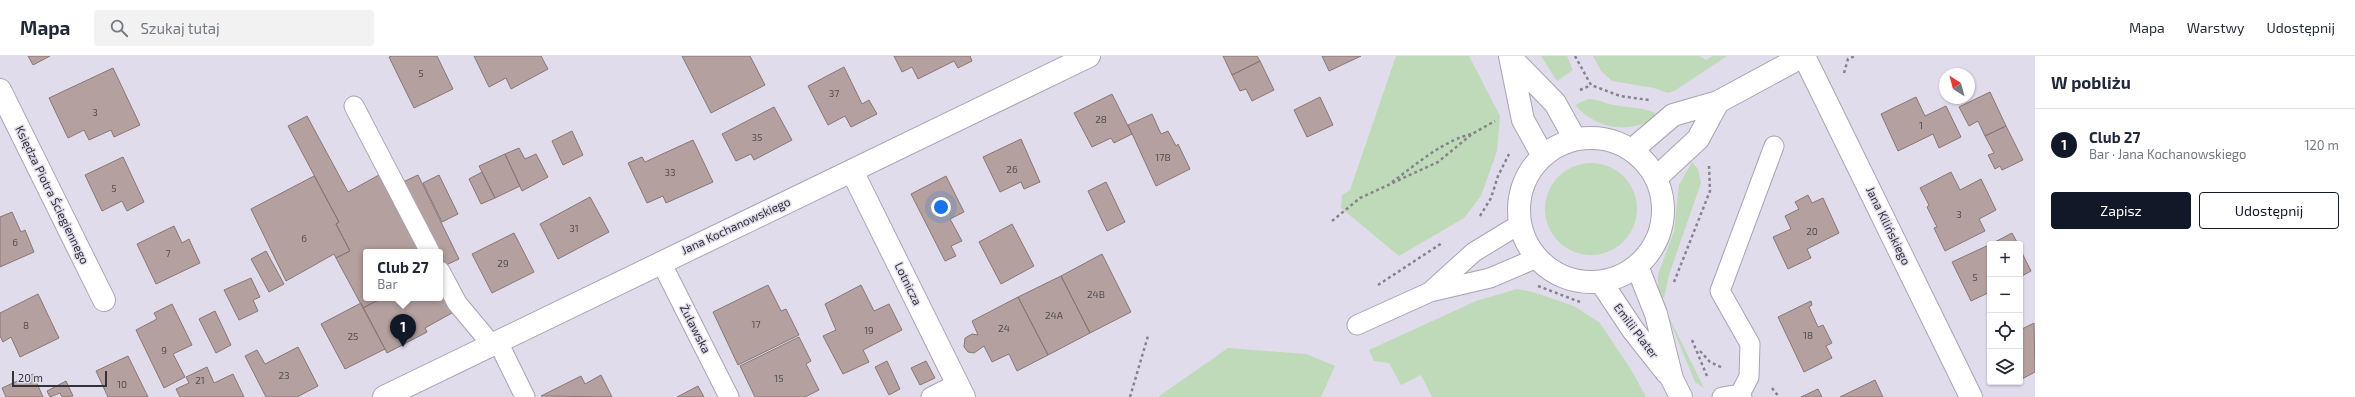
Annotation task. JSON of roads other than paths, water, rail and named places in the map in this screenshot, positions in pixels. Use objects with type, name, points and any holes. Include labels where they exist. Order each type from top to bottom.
[{"type":"street","name":"Jana Kochanowskiego","points":[[384,397],[660,262],[1089,56]]},
{"type":"street","points":[[1632,150],[1673,115],[1718,102],[1803,56]]},
{"type":"street","name":"Jana Kilińskiego","points":[[1803,56],[1971,397]]},
{"type":"street","points":[[1510,57],[1555,103],[1574,139]]},
{"type":"street","points":[[1510,57],[1523,120],[1543,156]]},
{"type":"street","name":"Księdza Piotra Ściegiennego","points":[[0,90],[104,300]]},
{"type":"street","points":[[1656,178],[1698,139],[1718,102]]},
{"type":"street","points":[[1594,137],[1614,141],[1632,150],[1646,162],[1656,178],[1663,201],[1662,225],[1653,248],[1637,266],[1620,277],[1601,282],[1577,281],[1555,273],[1537,258],[1526,242],[1520,224],[1518,205],[1522,187],[1530,170],[1543,156],[1558,145],[1574,139],[1594,137]]},
{"type":"street","name":"Lotnicza","points":[[852,171],[961,390]]},
{"type":"street","name":"Emilii Plater","points":[[1637,266],[1656,314],[1677,388]]},
{"type":"street","name":"Emilii Plater","points":[[1601,282],[1633,330],[1677,388]]},
{"type":"lane","points":[[354,106],[428,249]]},
{"type":"lane","points":[[1735,396],[1749,377],[1750,344],[1720,291],[1774,146]]},
{"type":"lane","points":[[1430,292],[1474,252],[1520,224]]},
{"type":"lane","points":[[1357,325],[1430,292],[1490,278],[1537,258]]},
{"type":"lane","name":"Żuławska","points":[[660,262],[729,397]]},
{"type":"lane","points":[[443,277],[457,303],[495,344],[524,397]]},
{"type":"lane","points":[[931,397],[961,390]]},
{"type":"place","name":"Club 27","points":[[403,347]]}]
